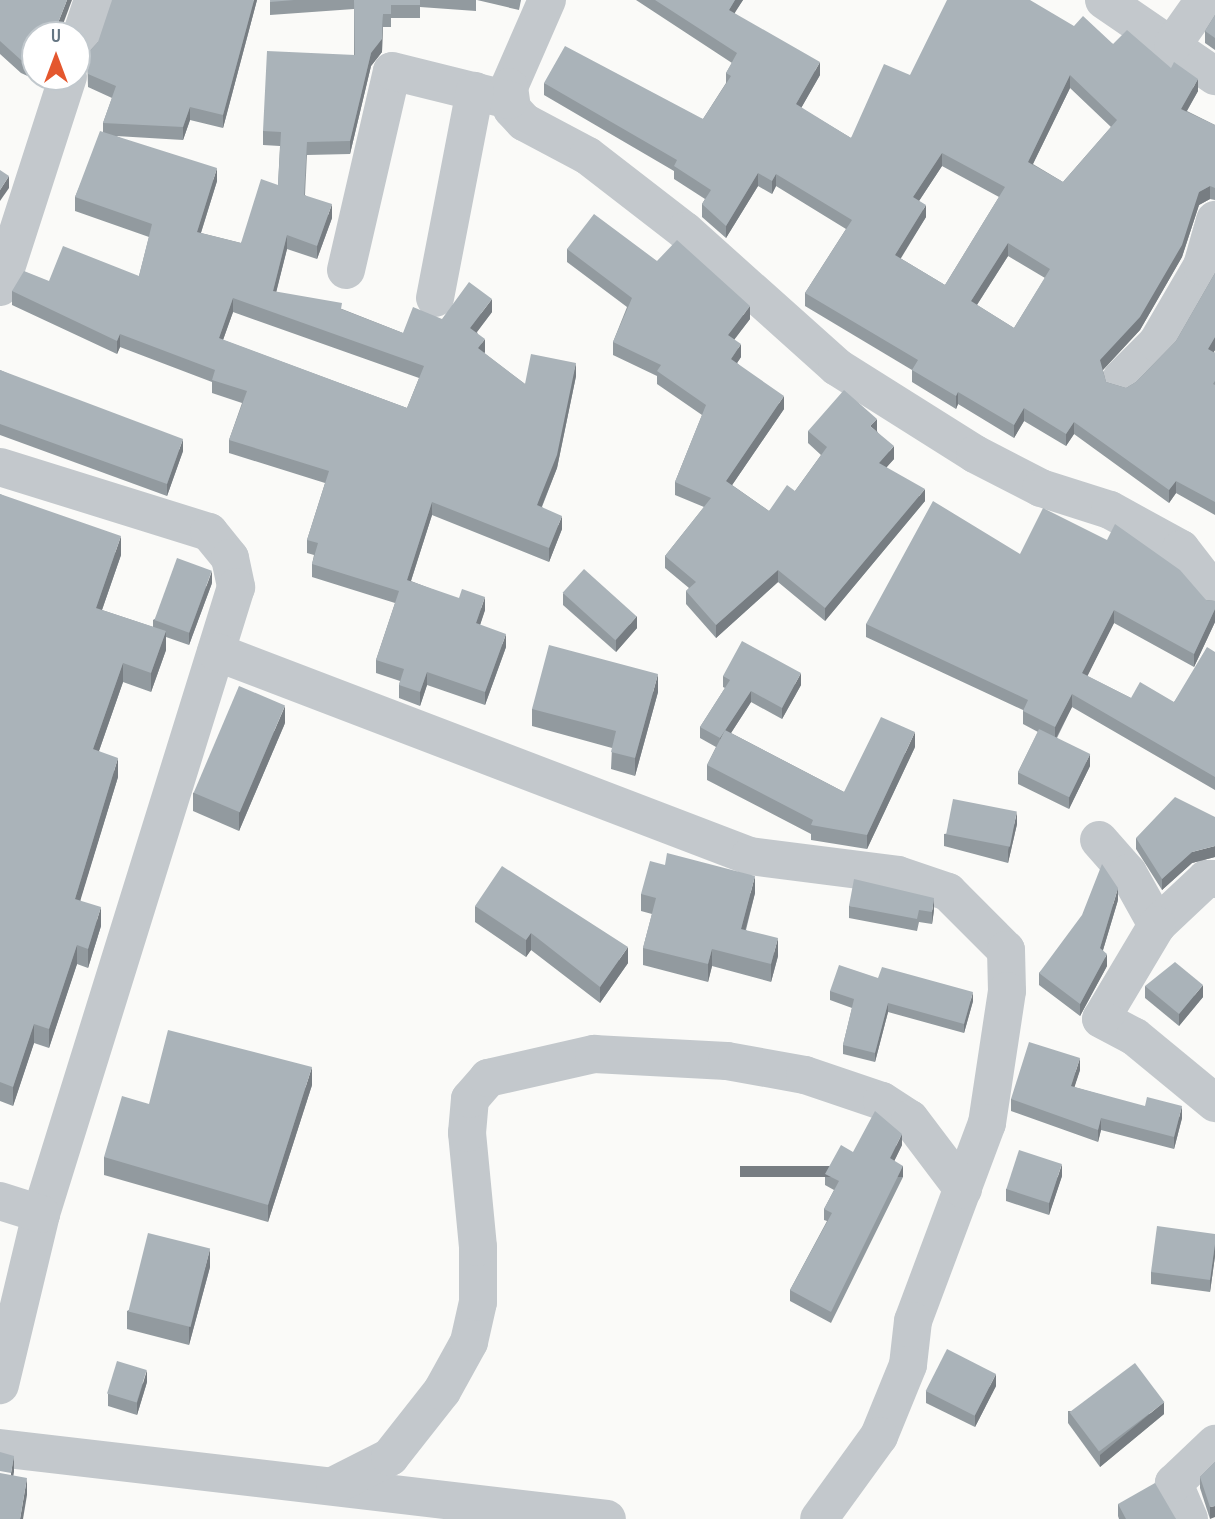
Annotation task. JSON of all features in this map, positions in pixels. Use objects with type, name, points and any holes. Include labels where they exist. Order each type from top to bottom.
[{"type":"street","points":[[86,21],[93,0]]},
{"type":"street","points":[[435,298],[492,95],[547,0]]},
{"type":"street","points":[[1104,0],[1173,44],[1215,76]]},
{"type":"street","points":[[1173,44],[1203,0]]},
{"type":"street","points":[[346,270],[392,71],[492,95],[524,122],[588,156],[685,231],[837,367],[975,454],[1041,488],[1110,510],[1181,549],[1215,593]]},
{"type":"street","points":[[0,287],[63,91]]},
{"type":"street","points":[[1121,379],[1143,361],[1176,310],[1208,252],[1215,220]]},
{"type":"street","points":[[0,467],[209,532],[230,558],[236,587],[41,1214],[0,1385]]},
{"type":"street","points":[[216,652],[750,856],[898,875],[948,892],[1006,950],[1007,991],[987,1123],[962,1189],[879,1436],[820,1519]]},
{"type":"street","points":[[1099,840],[1128,873],[1157,925]]},
{"type":"street","points":[[1215,879],[1206,879],[1157,925],[1101,1019],[1135,1037],[1215,1103]]},
{"type":"street","points":[[335,1485],[390,1457],[442,1391],[469,1342],[478,1302],[478,1247],[467,1133],[470,1098],[488,1078],[594,1054],[727,1061],[805,1076],[883,1101],[910,1119],[962,1189]]},
{"type":"street","points":[[0,1201],[41,1214]]},
{"type":"street","points":[[1189,1519],[1174,1483],[1215,1444]]},
{"type":"street","points":[[0,1448],[335,1485],[607,1519]]},
{"type":"building","points":[[0,0],[67,0],[59,21],[21,21],[21,60],[0,41]]},
{"type":"building","points":[[112,0],[254,0],[223,115],[190,107],[183,127],[103,123],[116,86],[91,75],[91,50],[98,42]]},
{"type":"building","points":[[354,0],[420,0],[420,5],[391,5],[391,14],[383,14],[382,39],[371,53],[350,141],[307,142],[304,195],[332,204],[317,246],[287,235],[273,291],[342,303],[341,309],[403,333],[413,307],[442,319],[469,282],[492,299],[470,328],[485,339],[478,348],[525,384],[531,354],[576,363],[557,455],[537,505],[562,516],[549,548],[432,502],[407,580],[459,598],[462,589],[485,597],[476,623],[506,634],[485,692],[427,672],[420,692],[399,685],[404,669],[376,660],[399,591],[312,564],[318,543],[307,540],[329,471],[229,440],[247,391],[212,380],[215,370],[120,334],[117,341],[12,291],[24,271],[49,281],[63,246],[139,276],[152,224],[75,197],[100,131],[217,168],[197,232],[241,243],[261,179],[278,185],[281,132],[263,131],[267,51],[355,55]],"holes":[[[233,298],[424,366],[407,408],[219,338]]]},
{"type":"building","points":[[655,0],[735,0],[729,10],[820,62],[796,104],[851,138],[884,64],[910,75],[947,0],[1030,0],[1074,26],[1083,16],[1113,44],[1127,30],[1171,68],[1174,62],[1198,79],[1181,109],[1215,125],[1215,188],[1210,186],[1199,192],[1182,245],[1140,317],[1100,360],[1106,382],[1126,388],[1136,382],[1176,341],[1215,273],[1215,337],[1208,349],[1215,353],[1215,502],[1176,481],[1169,490],[1074,422],[1066,434],[1024,408],[1014,425],[958,392],[956,396],[912,370],[918,360],[805,293],[852,220],[776,174],[772,181],[758,173],[726,226],[702,204],[711,190],[674,166],[677,160],[544,83],[565,46],[703,119],[731,76],[726,73],[737,53]],"holes":[[[1070,75],[1117,120],[1063,182],[1028,162]],[[942,153],[1005,187],[945,285],[895,255],[926,205],[913,197]],[[1008,243],[1050,269],[1014,328],[971,301]]]},
{"type":"building","points":[[1215,15],[1215,38],[1205,31]]},
{"type":"building","points":[[0,170],[9,176],[0,190]]},
{"type":"building","points":[[594,214],[657,261],[677,240],[750,306],[728,335],[741,344],[731,359],[784,396],[726,481],[769,511],[787,485],[795,491],[827,447],[808,431],[844,390],[877,419],[870,426],[894,446],[879,463],[925,489],[825,608],[778,570],[716,625],[686,591],[696,582],[665,556],[711,498],[675,482],[706,405],[657,371],[661,365],[613,342],[632,298],[567,249]]},
{"type":"building","points":[[0,370],[183,439],[167,484],[0,424]]},
{"type":"building","points":[[0,494],[121,536],[96,608],[166,631],[151,673],[123,663],[93,749],[118,758],[75,899],[101,907],[88,949],[77,945],[49,1029],[34,1024],[13,1087],[0,1082]]},
{"type":"building","points":[[933,501],[1020,554],[1043,508],[1107,540],[1115,524],[1180,570],[1206,600],[1215,601],[1215,609],[1194,654],[1114,610],[1082,673],[1131,698],[1140,682],[1174,702],[1207,647],[1215,652],[1215,777],[1072,694],[1055,727],[1023,711],[1028,700],[866,624]]},
{"type":"building","points":[[177,558],[212,571],[189,633],[154,620]]},
{"type":"building","points":[[584,569],[637,617],[615,640],[563,593]]},
{"type":"building","points":[[742,641],[801,673],[782,708],[751,691],[720,738],[700,727],[730,680],[723,676]]},
{"type":"building","points":[[549,645],[658,674],[635,758],[611,752],[616,731],[532,709]]},
{"type":"building","points":[[239,686],[285,706],[240,812],[194,793]]},
{"type":"building","points":[[881,717],[915,732],[867,835],[811,825],[813,820],[707,765],[725,730],[844,792]]},
{"type":"building","points":[[1039,729],[1090,754],[1069,797],[1018,772]]},
{"type":"building","points":[[1175,797],[1215,817],[1215,846],[1192,852],[1162,879],[1136,838]]},
{"type":"building","points":[[953,799],[1017,811],[1010,847],[946,834]]},
{"type":"building","points":[[667,853],[755,876],[741,929],[778,938],[771,964],[712,949],[708,964],[643,948],[656,898],[641,894],[650,861],[665,865]]},
{"type":"building","points":[[1102,864],[1118,888],[1100,948],[1107,954],[1080,1004],[1039,973],[1082,915]]},
{"type":"building","points":[[502,866],[628,947],[600,987],[531,933],[526,940],[475,906]]},
{"type":"building","points":[[854,879],[934,898],[932,912],[919,910],[917,919],[849,906]]},
{"type":"building","points":[[1175,962],[1203,985],[1179,1014],[1145,986]]},
{"type":"building","points":[[839,965],[878,978],[882,967],[973,992],[964,1024],[888,1003],[875,1053],[843,1045],[854,999],[830,991]]},
{"type":"building","points":[[168,1030],[312,1067],[268,1205],[104,1157],[122,1096],[149,1104]]},
{"type":"building","points":[[1029,1042],[1080,1058],[1071,1086],[1145,1106],[1147,1097],[1182,1106],[1174,1137],[1101,1118],[1098,1130],[1011,1099]]},
{"type":"building","points":[[875,1111],[902,1134],[890,1158],[903,1166],[831,1312],[790,1290],[832,1213],[824,1209],[839,1181],[825,1174],[841,1145],[853,1152]]},
{"type":"building","points":[[1019,1150],[1062,1164],[1049,1203],[1006,1189]]},
{"type":"building","points":[[1157,1226],[1215,1234],[1210,1280],[1151,1272]]},
{"type":"building","points":[[148,1233],[210,1248],[191,1327],[128,1312]]},
{"type":"building","points":[[947,1349],[996,1374],[975,1416],[926,1391]]},
{"type":"building","points":[[117,1361],[147,1370],[137,1403],[107,1394]]},
{"type":"building","points":[[1135,1363],[1164,1402],[1099,1451],[1070,1412]]},
{"type":"building","points":[[0,1452],[14,1456],[11,1473],[0,1471]]},
{"type":"building","points":[[1215,1462],[1215,1506],[1210,1507],[1200,1477]]},
{"type":"building","points":[[0,1473],[27,1478],[20,1519],[0,1519]]},
{"type":"building","points":[[1155,1483],[1176,1519],[1126,1519],[1118,1504]]}]
